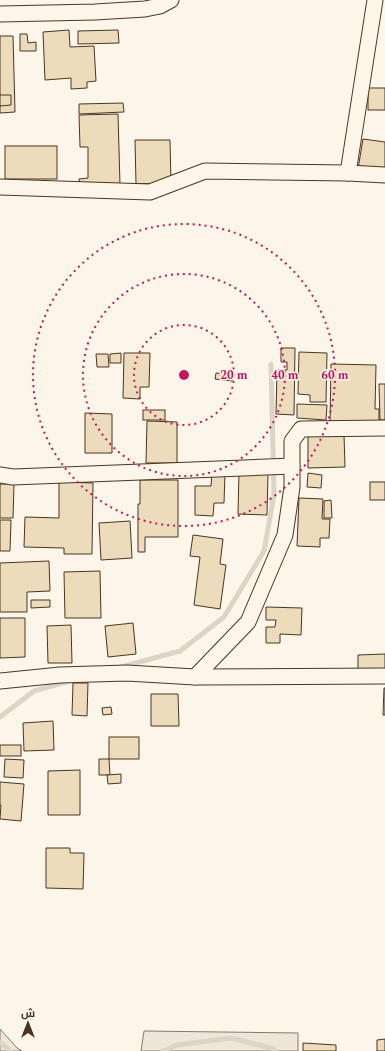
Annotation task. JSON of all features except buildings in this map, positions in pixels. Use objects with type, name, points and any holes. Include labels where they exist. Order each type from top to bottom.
[{"type":"street","points":[[0,14],[95,6],[145,9],[160,6],[171,0]]},
{"type":"street","points":[[348,173],[375,0]]},
{"type":"street","points":[[0,187],[150,192],[205,171],[385,175]]},
{"type":"street","points":[[195,677],[248,622],[285,535],[292,487],[292,441],[302,429],[385,428]]},
{"type":"street","points":[[0,475],[13,477],[292,466]]},
{"type":"street","points":[[0,681],[60,675],[127,674],[195,677],[385,676]]},
{"type":"shaded area","points":[[0,1029],[17,1048],[22,1051],[0,1051]]},
{"type":"shaded area","points":[[144,1031],[298,1033],[298,1051],[141,1051]]},
{"type":"waterway","points":[[121,667],[180,651],[224,617],[264,551],[274,495],[271,364]]},
{"type":"waterway","points":[[0,717],[34,691],[73,680]]},
{"type":"waterway","points":[[163,1051],[177,1045],[231,1038],[274,1049],[275,1051]]},
{"type":"waterway","points":[[0,1042],[10,1051]]}]
